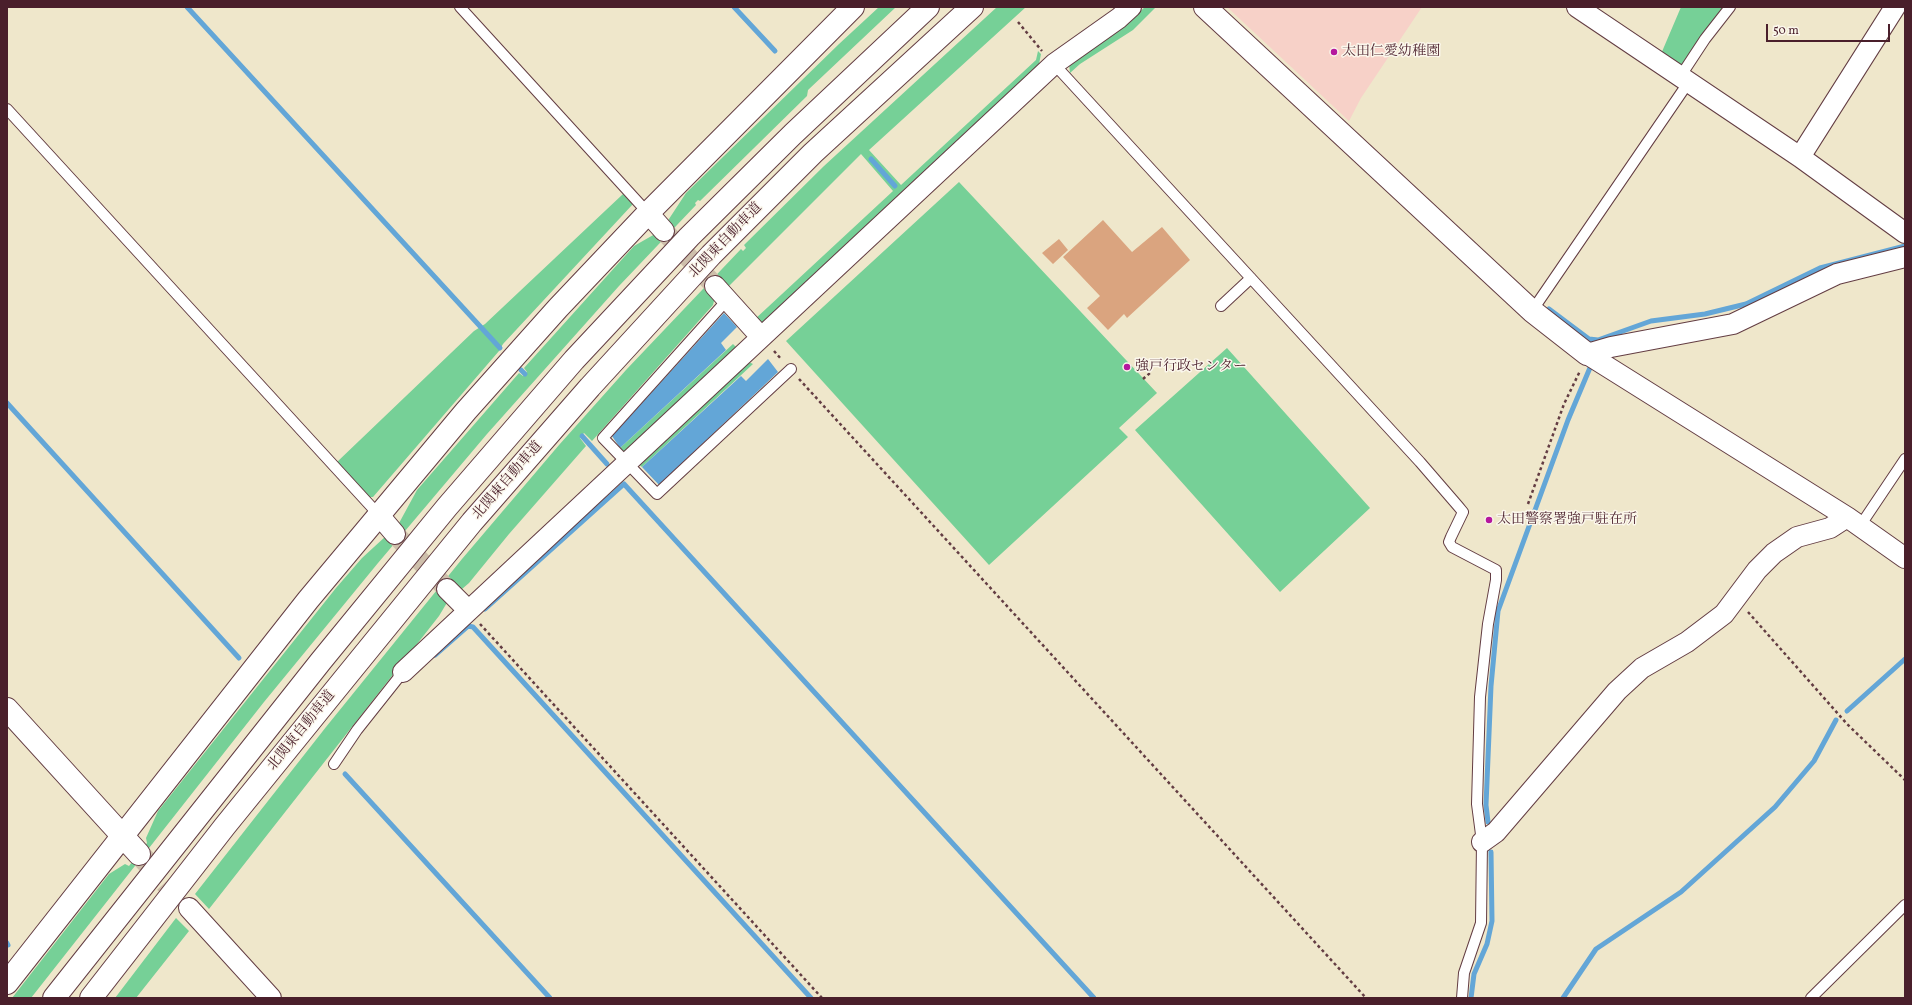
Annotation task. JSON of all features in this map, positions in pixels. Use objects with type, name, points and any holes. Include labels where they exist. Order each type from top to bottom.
[{"type":"main road","points":[[7,983],[308,600],[378,514],[542,325],[648,213],[853,7]]},
{"type":"main road","name":"北関東自動車道","points":[[54,998],[320,661],[447,506],[574,360],[694,232],[792,134],[928,7]]},
{"type":"main road","name":"北関東自動車道","points":[[91,998],[225,826],[344,678],[472,522],[590,387],[711,256],[813,153],[972,7]]},
{"type":"main road","points":[[1205,7],[1532,311],[1587,354]]},
{"type":"main road","points":[[7,709],[139,854]]},
{"type":"street","points":[[403,672],[1054,64],[1119,18],[1131,7]]},
{"type":"street","points":[[1577,7],[1800,158],[1905,233]]},
{"type":"street","points":[[1800,158],[1895,7]]},
{"type":"street","points":[[648,213],[664,231]]},
{"type":"street","points":[[1587,354],[1611,347],[1733,324],[1837,274],[1905,257]]},
{"type":"street","points":[[721,293],[761,337]]},
{"type":"street","points":[[1587,354],[1853,521],[1905,558]]},
{"type":"street","points":[[378,514],[395,534]]},
{"type":"street","points":[[1482,842],[1496,832],[1617,691],[1642,668],[1687,642],[1724,614],[1757,570],[1774,553],[1797,536],[1853,521]]},
{"type":"street","points":[[447,589],[468,610]]},
{"type":"street","points":[[189,908],[271,998]]},
{"type":"lane","points":[[460,7],[648,213]]},
{"type":"lane","points":[[1532,311],[1684,80],[1705,39],[1730,7]]},
{"type":"lane","points":[[1054,64],[1420,462],[1463,512],[1449,542],[1452,547],[1496,570],[1496,580],[1488,624],[1480,697],[1477,804],[1482,842],[1481,924],[1464,973],[1462,998]]},
{"type":"lane","points":[[7,109],[378,514]]},
{"type":"lane","points":[[1221,306],[1251,278]]},
{"type":"lane","points":[[721,293],[603,438],[658,494],[791,369]]},
{"type":"lane","points":[[1853,521],[1905,459]]},
{"type":"lane","points":[[334,764],[357,730],[403,672]]},
{"type":"lane","points":[[1812,998],[1905,905]]},
{"type":"path","points":[[1018,22],[1054,64]]},
{"type":"path","points":[[761,337],[1366,998]]},
{"type":"path","points":[[1528,504],[1564,404],[1587,354]]},
{"type":"path","points":[[1143,378],[1150,373]]},
{"type":"path","points":[[1735,598],[1847,724],[1905,780]]},
{"type":"path","points":[[468,610],[822,998]]},
{"type":"shaded area","name":"太田仁愛幼稚園","points":[[1227,7],[1422,7],[1361,98],[1349,121]]},
{"type":"green space","points":[[879,7],[896,7],[808,90],[807,96],[700,201],[698,200],[695,203],[696,205],[619,286],[487,434],[378,563],[264,702],[31,998],[12,998],[109,874],[125,864],[129,866],[147,843],[146,838],[158,811],[336,588],[362,558],[398,525],[417,490],[519,373],[523,376],[527,372],[524,368],[634,246],[655,234],[667,222],[686,193]]},
{"type":"green space","points":[[997,7],[1026,7],[869,150],[901,185],[1036,60],[1038,51],[1041,54],[1039,64],[762,324],[754,320],[893,191],[861,154],[727,288],[715,297],[713,305],[592,441],[584,433],[580,438],[586,446],[509,534],[469,583],[448,601],[439,616],[209,909],[195,894],[326,727],[462,559],[559,445],[626,370],[741,249],[743,251],[746,248],[744,245],[824,166]]},
{"type":"green space","points":[[1145,7],[1156,7],[1133,30],[1080,64],[1070,73],[1069,64],[1127,23]]},
{"type":"green space","points":[[1681,7],[1725,7],[1681,70],[1661,54]]},
{"type":"green space","points":[[959,182],[1157,393],[1119,428],[1128,437],[989,565],[786,341]]},
{"type":"green space","points":[[623,194],[633,204],[503,344],[499,351],[373,497],[367,497],[337,462],[474,331],[485,324]]},
{"type":"green space","points":[[733,344],[737,348],[624,453],[620,448]]},
{"type":"green space","points":[[1227,348],[1370,508],[1280,592],[1135,430]]},
{"type":"green space","points":[[747,361],[753,364],[642,467],[638,464]]},
{"type":"green space","points":[[176,918],[189,931],[136,998],[115,998]]},
{"type":"water","points":[[724,313],[737,327],[721,343],[726,350],[620,448],[612,436]]},
{"type":"water","points":[[768,359],[778,372],[659,485],[642,467],[741,376],[746,381]]},
{"type":"building","points":[[1103,220],[1132,252],[1162,227],[1190,260],[1127,318],[1124,314],[1108,330],[1087,308],[1100,296],[1063,257]]},
{"type":"building","points":[[1059,239],[1068,250],[1053,264],[1042,253]]},
{"type":"waterway","points":[[187,7],[500,348]]},
{"type":"waterway","points":[[734,7],[775,51]]},
{"type":"waterway","points":[[871,159],[895,186]]},
{"type":"waterway","points":[[1549,309],[1589,339],[1598,340],[1651,321],[1705,314],[1746,304],[1820,268],[1905,246]]},
{"type":"waterway","points":[[1488,822],[1486,805],[1491,686],[1498,611],[1568,420],[1592,363]]},
{"type":"waterway","points":[[521,370],[525,374]]},
{"type":"waterway","points":[[7,403],[239,658]]},
{"type":"waterway","points":[[582,436],[607,464]]},
{"type":"waterway","points":[[485,609],[624,484],[1094,998]]},
{"type":"waterway","points":[[435,655],[468,626],[473,627],[811,998]]},
{"type":"waterway","points":[[1847,711],[1905,659]]},
{"type":"waterway","points":[[1563,998],[1596,949],[1681,892],[1775,807],[1814,761],[1836,720]]},
{"type":"waterway","points":[[345,774],[550,998]]},
{"type":"waterway","points":[[1471,998],[1474,974],[1487,944],[1492,921],[1491,852]]},
{"type":"tunnel","points":[[664,231],[715,286]]},
{"type":"tunnel","points":[[395,534],[447,589]]},
{"type":"tunnel","points":[[143,858],[187,906]]},
{"type":"place","name":"太田仁愛幼稚園","points":[[1334,52]]},
{"type":"place","name":"強戸行政センター","points":[[1127,367]]},
{"type":"place","name":"太田警察署強戸駐在所","points":[[1489,520]]}]
